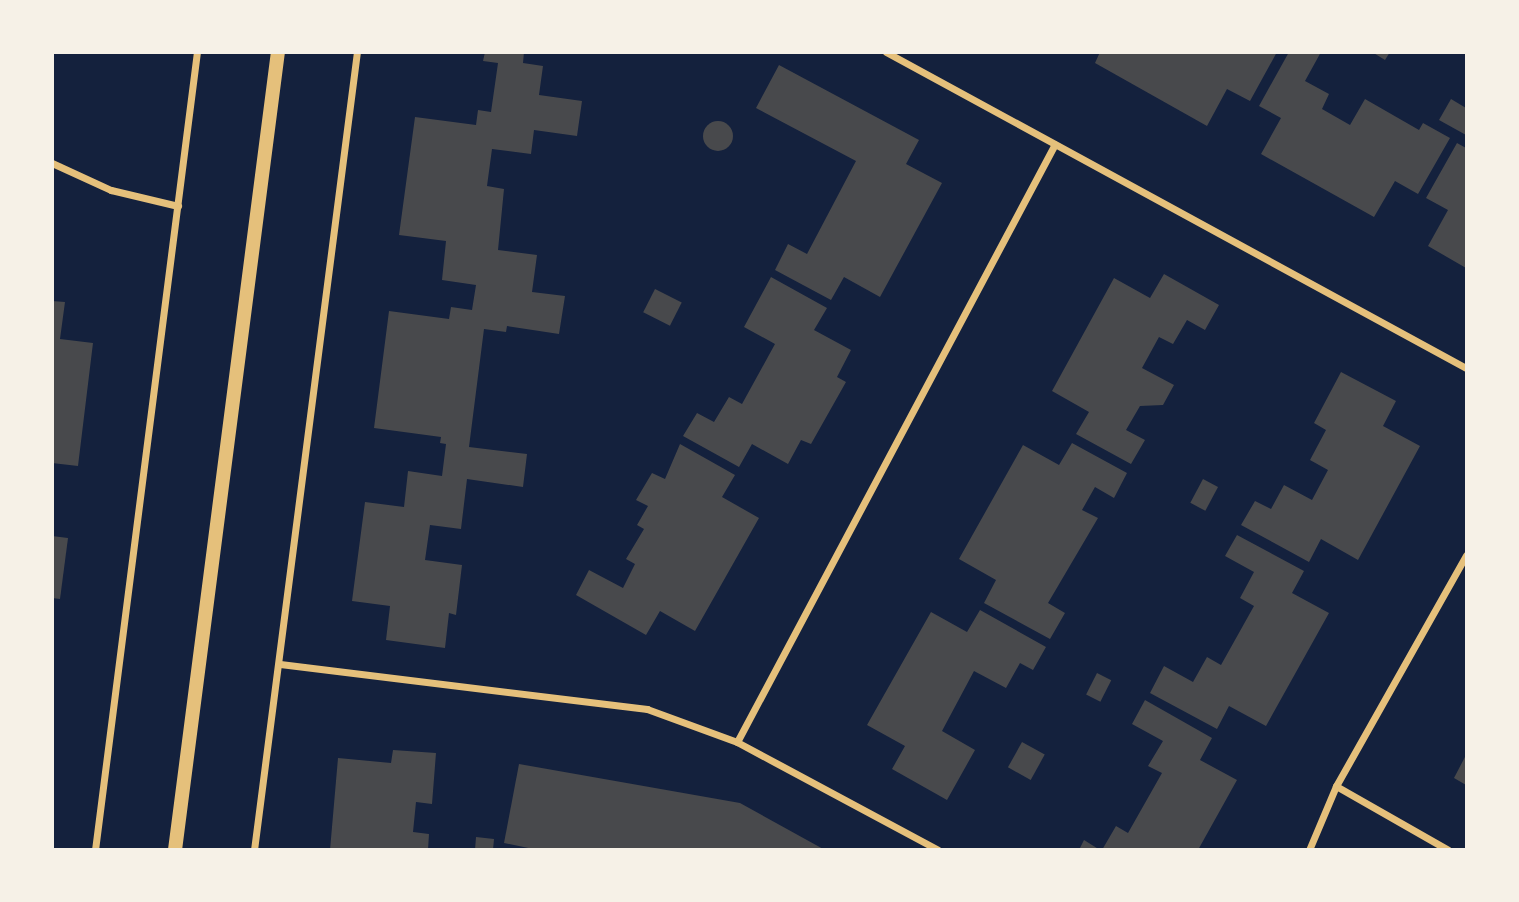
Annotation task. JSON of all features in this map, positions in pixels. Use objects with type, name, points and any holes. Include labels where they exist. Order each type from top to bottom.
[{"type":"main road","points":[[176,849],[278,52]]},
{"type":"street","points":[[95,849],[197,52]]},
{"type":"street","points":[[254,849],[358,52]]},
{"type":"street","points":[[886,52],[1466,368]]},
{"type":"street","points":[[737,743],[1055,144]]},
{"type":"street","points":[[52,163],[111,190],[178,206]]},
{"type":"street","points":[[1309,849],[1336,786],[1466,555]]},
{"type":"street","points":[[280,664],[647,709],[737,743],[938,849]]},
{"type":"street","points":[[1336,786],[1448,849]]},
{"type":"building","points":[[485,52],[524,52],[523,63],[543,66],[539,95],[582,101],[577,136],[534,130],[531,154],[492,149],[487,186],[504,189],[498,250],[537,255],[532,292],[565,296],[559,334],[507,326],[506,332],[484,329],[469,447],[527,454],[523,487],[467,479],[461,529],[430,525],[425,560],[462,565],[456,615],[449,613],[445,648],[386,640],[390,606],[352,601],[365,502],[404,507],[408,471],[442,476],[446,444],[440,443],[441,437],[374,428],[389,311],[449,319],[451,307],[472,310],[476,285],[442,280],[446,241],[399,235],[415,117],[476,125],[478,110],[491,112],[498,63],[483,61]]},
{"type":"building","points":[[1100,52],[1277,52],[1250,101],[1227,89],[1207,126],[1095,63]]},
{"type":"building","points":[[1289,52],[1321,52],[1305,81],[1329,94],[1322,109],[1350,125],[1365,99],[1419,130],[1423,123],[1450,138],[1418,194],[1395,181],[1374,217],[1261,154],[1281,118],[1259,106]]},
{"type":"building","points":[[1372,52],[1390,52],[1385,60]]},
{"type":"building","points":[[779,65],[919,140],[906,164],[942,183],[880,297],[844,277],[831,300],[775,270],[788,244],[807,254],[856,161],[756,108]]},
{"type":"building","points":[[1451,99],[1466,108],[1466,135],[1439,120]]},
{"type":"building","points":[[718,121],[729,125],[733,136],[729,147],[718,151],[707,147],[703,136],[707,125]]},
{"type":"building","points":[[1457,143],[1466,148],[1466,268],[1428,246],[1448,210],[1426,198]]},
{"type":"building","points":[[1164,274],[1219,305],[1205,330],[1187,320],[1173,344],[1159,337],[1142,368],[1174,385],[1163,405],[1140,406],[1126,430],[1145,440],[1131,464],[1076,434],[1089,412],[1052,391],[1114,278],[1150,298]]},
{"type":"building","points":[[771,277],[827,308],[814,330],[851,350],[837,377],[846,382],[811,444],[801,440],[788,464],[752,444],[739,467],[683,436],[697,413],[714,422],[729,397],[742,404],[775,344],[744,327]]},
{"type":"building","points":[[655,289],[682,303],[670,326],[643,312]]},
{"type":"building","points":[[52,301],[65,302],[60,339],[93,343],[78,466],[52,463]]},
{"type":"building","points":[[1341,372],[1396,401],[1383,426],[1420,446],[1358,560],[1321,539],[1309,562],[1241,525],[1255,501],[1271,509],[1284,485],[1312,500],[1328,470],[1310,460],[1326,430],[1314,423]]},
{"type":"building","points":[[1072,443],[1127,473],[1114,498],[1095,487],[1082,510],[1098,518],[1048,603],[1065,613],[1050,639],[984,603],[996,580],[959,559],[1023,445],[1059,465]]},
{"type":"building","points":[[680,444],[735,475],[722,497],[759,518],[695,631],[660,611],[646,635],[576,595],[589,570],[623,588],[635,564],[626,559],[644,529],[637,525],[648,506],[636,500],[652,473],[665,479]]},
{"type":"building","points":[[1203,479],[1218,487],[1205,511],[1190,503]]},
{"type":"building","points":[[1237,535],[1304,571],[1292,593],[1329,613],[1266,726],[1229,706],[1217,729],[1150,693],[1164,666],[1193,682],[1207,657],[1221,665],[1254,606],[1240,598],[1254,572],[1225,556]]},
{"type":"building","points":[[52,536],[68,538],[60,599],[52,598]]},
{"type":"building","points":[[980,610],[1046,647],[1033,670],[1020,663],[1006,688],[974,671],[942,731],[975,750],[947,800],[892,769],[905,746],[867,725],[931,612],[967,632]]},
{"type":"building","points":[[1097,673],[1111,680],[1100,702],[1086,694]]},
{"type":"building","points":[[1145,700],[1212,738],[1200,760],[1237,780],[1198,850],[1102,850],[1116,826],[1128,833],[1162,773],[1148,766],[1163,741],[1132,724]]},
{"type":"building","points":[[1022,742],[1045,755],[1031,780],[1008,767]]},
{"type":"building","points":[[393,750],[436,753],[432,804],[416,802],[413,832],[429,834],[428,850],[330,850],[338,758],[391,763]]},
{"type":"building","points":[[1466,755],[1466,785],[1454,778]]},
{"type":"building","points":[[519,764],[740,803],[825,850],[538,850],[504,843]]},
{"type":"building","points":[[476,837],[494,839],[493,850],[475,850]]},
{"type":"building","points":[[1084,840],[1100,850],[1079,850]]}]
